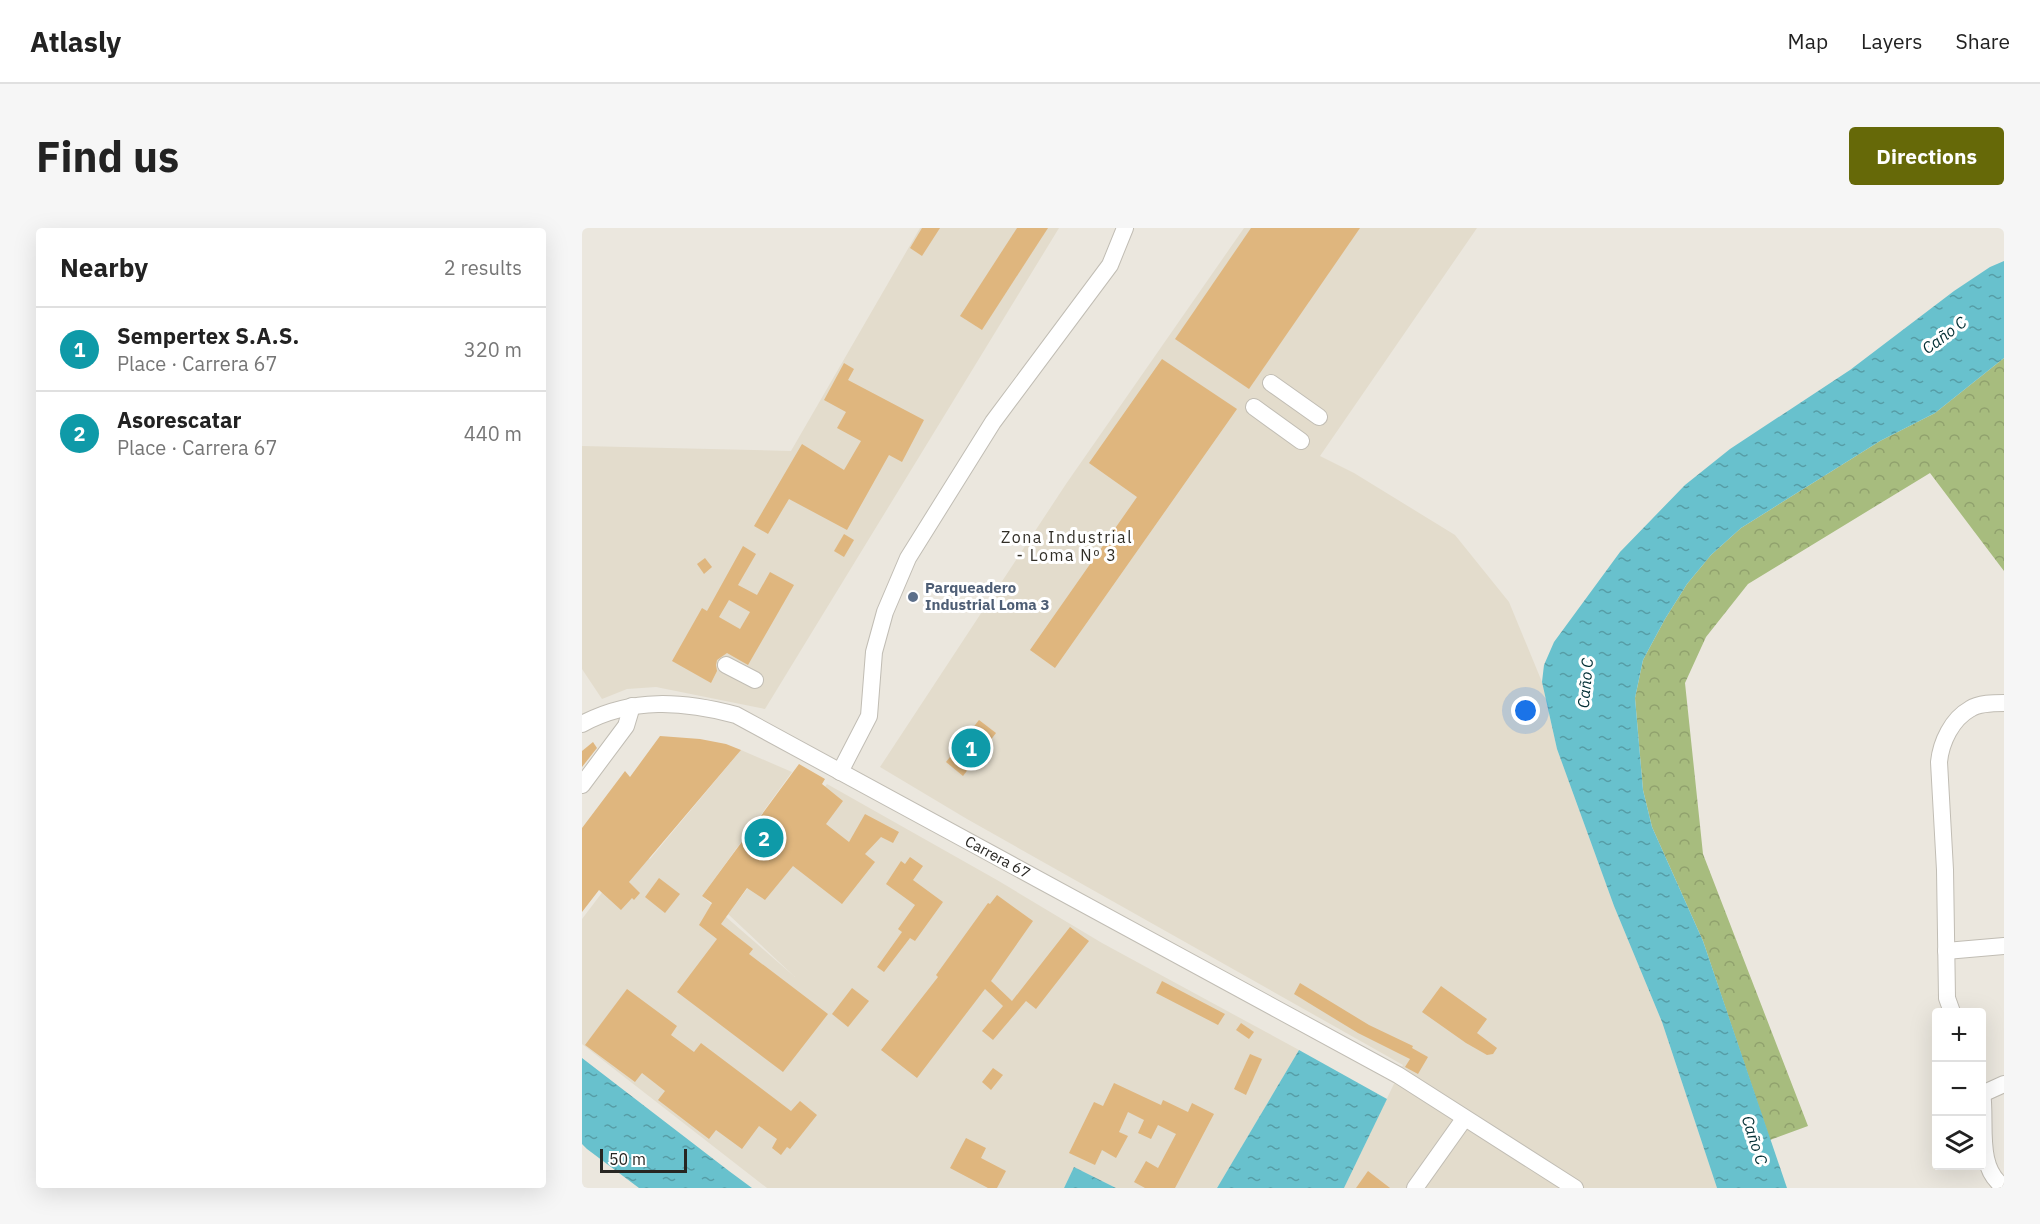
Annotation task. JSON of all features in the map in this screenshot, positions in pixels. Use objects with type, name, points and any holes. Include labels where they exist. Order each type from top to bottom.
[{"type":"street","points":[[840,772],[869,716],[874,652],[885,612],[908,558],[993,422],[1110,266],[1125,228]]},
{"type":"street","points":[[1271,383],[1318,417]]},
{"type":"street","points":[[1254,407],[1301,441]]},
{"type":"street","points":[[726,664],[755,680]]},
{"type":"street","name":"Carrera 67","points":[[582,724],[632,706],[667,703],[702,706],[736,715],[1398,1075],[1568,1186]]},
{"type":"street","points":[[1951,1008],[1947,998],[1940,749],[1953,725],[1970,708],[1984,704],[2004,703]]},
{"type":"street","points":[[582,785],[626,726],[632,706]]},
{"type":"street","points":[[1946,951],[2004,946]]},
{"type":"street","points":[[1986,1091],[2004,1084]]},
{"type":"street","points":[[1983,1116],[1986,1160],[1997,1182],[2004,1187]]},
{"type":"street","points":[[1414,1188],[1464,1119]]},
{"type":"shaded area","points":[[920,228],[1059,228],[765,709],[656,687],[627,689],[602,699],[582,669],[582,446],[791,451]]},
{"type":"shaded area","points":[[1244,228],[1477,228],[1320,456],[1354,473],[1455,535],[1509,602],[1542,682],[1557,749],[1614,906],[1662,1022],[1717,1188],[1344,1188],[1403,1065],[967,819],[880,767],[1066,484]]},
{"type":"shaded area","points":[[741,750],[792,772],[702,896],[795,977],[728,914],[827,784],[997,880],[1102,943],[1299,1050],[1217,1188],[1116,1188],[1074,1167],[1064,1188],[767,1188],[582,1044],[582,919],[635,849],[650,859]]},
{"type":"green space","points":[[2004,358],[2004,571],[1930,473],[1748,584],[1706,637],[1685,683],[1703,854],[1808,1126],[1770,1140],[1703,941],[1652,827],[1643,790],[1635,698],[1643,660],[1687,584],[1711,555],[1741,528],[1880,441],[1935,413]]},
{"type":"water","name":"Caño C","points":[[2004,261],[2004,358],[1935,413],[1880,441],[1741,528],[1711,555],[1687,584],[1643,660],[1635,698],[1643,790],[1652,827],[1703,941],[1787,1188],[1717,1188],[1662,1022],[1614,906],[1557,749],[1542,682],[1544,665],[1554,642],[1620,552],[1685,485],[1730,449],[1850,370],[1954,291],[1990,267]]},
{"type":"water","points":[[1299,1050],[1387,1099],[1344,1188],[1217,1188]]},
{"type":"water","points":[[582,1058],[752,1188],[639,1188],[587,1149],[582,1144]]},
{"type":"water","points":[[1074,1167],[1116,1188],[1064,1188]]},
{"type":"building","points":[[922,228],[940,228],[922,256],[910,248]]},
{"type":"building","points":[[1017,228],[1048,228],[982,330],[960,316]]},
{"type":"building","points":[[1251,228],[1360,228],[1249,389],[1175,339]]},
{"type":"building","points":[[1162,359],[1237,409],[1055,668],[1030,650],[1137,497],[1089,463]]},
{"type":"building","points":[[844,363],[854,369],[848,380],[924,420],[902,462],[889,455],[847,530],[789,499],[768,534],[754,526],[802,444],[844,470],[861,441],[837,428],[846,412],[824,400]]},
{"type":"building","points":[[844,534],[854,540],[844,557],[834,551]]},
{"type":"building","points":[[743,546],[756,554],[738,585],[757,595],[770,572],[794,585],[748,665],[727,653],[717,660],[717,671],[711,683],[672,661],[702,608],[707,611]],"holes":[[[729,600],[750,612],[740,629],[719,617]]]},
{"type":"building","points":[[705,558],[712,567],[704,574],[697,564]]},
{"type":"building","points":[[979,720],[996,733],[963,776],[946,762]]},
{"type":"building","points":[[660,736],[700,739],[726,744],[741,750],[629,882],[640,893],[634,900],[632,898],[621,910],[599,890],[582,912],[582,828],[625,771],[630,777]]},
{"type":"building","points":[[593,742],[597,748],[582,767],[582,751]]},
{"type":"building","points":[[799,764],[825,779],[822,784],[843,801],[826,824],[849,842],[865,814],[899,832],[893,843],[881,837],[865,854],[875,862],[842,904],[793,866],[765,900],[747,888],[721,924],[753,949],[749,954],[828,1014],[783,1072],[677,992],[717,939],[699,925],[712,903],[702,896]]},
{"type":"building","points":[[910,857],[923,866],[913,880],[943,902],[915,941],[910,938],[884,972],[877,967],[902,932],[898,929],[915,905],[886,884],[901,861],[905,864]]},
{"type":"building","points":[[659,878],[680,894],[665,913],[645,897]]},
{"type":"building","points":[[997,895],[1033,921],[991,981],[1012,1001],[1070,927],[1089,941],[1036,1009],[1026,1001],[993,1040],[982,1031],[1003,1006],[985,989],[917,1078],[881,1050],[938,977],[936,975],[988,903],[990,904]]},
{"type":"building","points":[[1162,981],[1225,1014],[1218,1025],[1156,993]]},
{"type":"building","points":[[1300,983],[1369,1025],[1413,1046],[1412,1048],[1428,1057],[1418,1074],[1405,1067],[1410,1059],[1358,1033],[1294,994]]},
{"type":"building","points":[[1441,986],[1487,1019],[1477,1033],[1497,1048],[1493,1054],[1487,1055],[1466,1043],[1422,1012]]},
{"type":"building","points":[[852,988],[869,1001],[848,1027],[832,1014]]},
{"type":"building","points":[[627,989],[677,1026],[671,1035],[694,1052],[701,1043],[791,1111],[800,1101],[817,1115],[790,1149],[787,1147],[781,1155],[772,1148],[777,1139],[759,1126],[742,1149],[716,1130],[709,1139],[658,1100],[665,1091],[642,1073],[635,1082],[585,1045]]},
{"type":"building","points":[[1241,1023],[1254,1032],[1249,1039],[1236,1030]]},
{"type":"building","points":[[1250,1054],[1262,1059],[1246,1095],[1234,1089]]},
{"type":"building","points":[[993,1068],[1003,1075],[991,1090],[982,1082]]},
{"type":"building","points":[[1114,1083],[1161,1105],[1163,1100],[1188,1112],[1192,1103],[1214,1114],[1175,1188],[1145,1188],[1134,1182],[1146,1161],[1158,1168],[1176,1134],[1158,1125],[1151,1139],[1138,1133],[1144,1120],[1128,1112],[1119,1132],[1128,1136],[1116,1158],[1102,1150],[1095,1165],[1069,1153],[1094,1102],[1103,1106]]},
{"type":"building","points":[[966,1138],[986,1148],[981,1158],[1006,1171],[997,1188],[988,1188],[950,1168]]},
{"type":"building","points":[[1368,1171],[1390,1188],[1356,1188]]},
{"type":"place","name":"Parqueadero Industrial Loma 3","points":[[913,597]]},
{"type":"place","name":"Sempertex S.A.S.","points":[[971,748]]},
{"type":"place","name":"Asorescatar","points":[[764,838]]},
{"type":"district","name":"Zona Industrial - Loma Nº 3","points":[[1067,546]]}]
